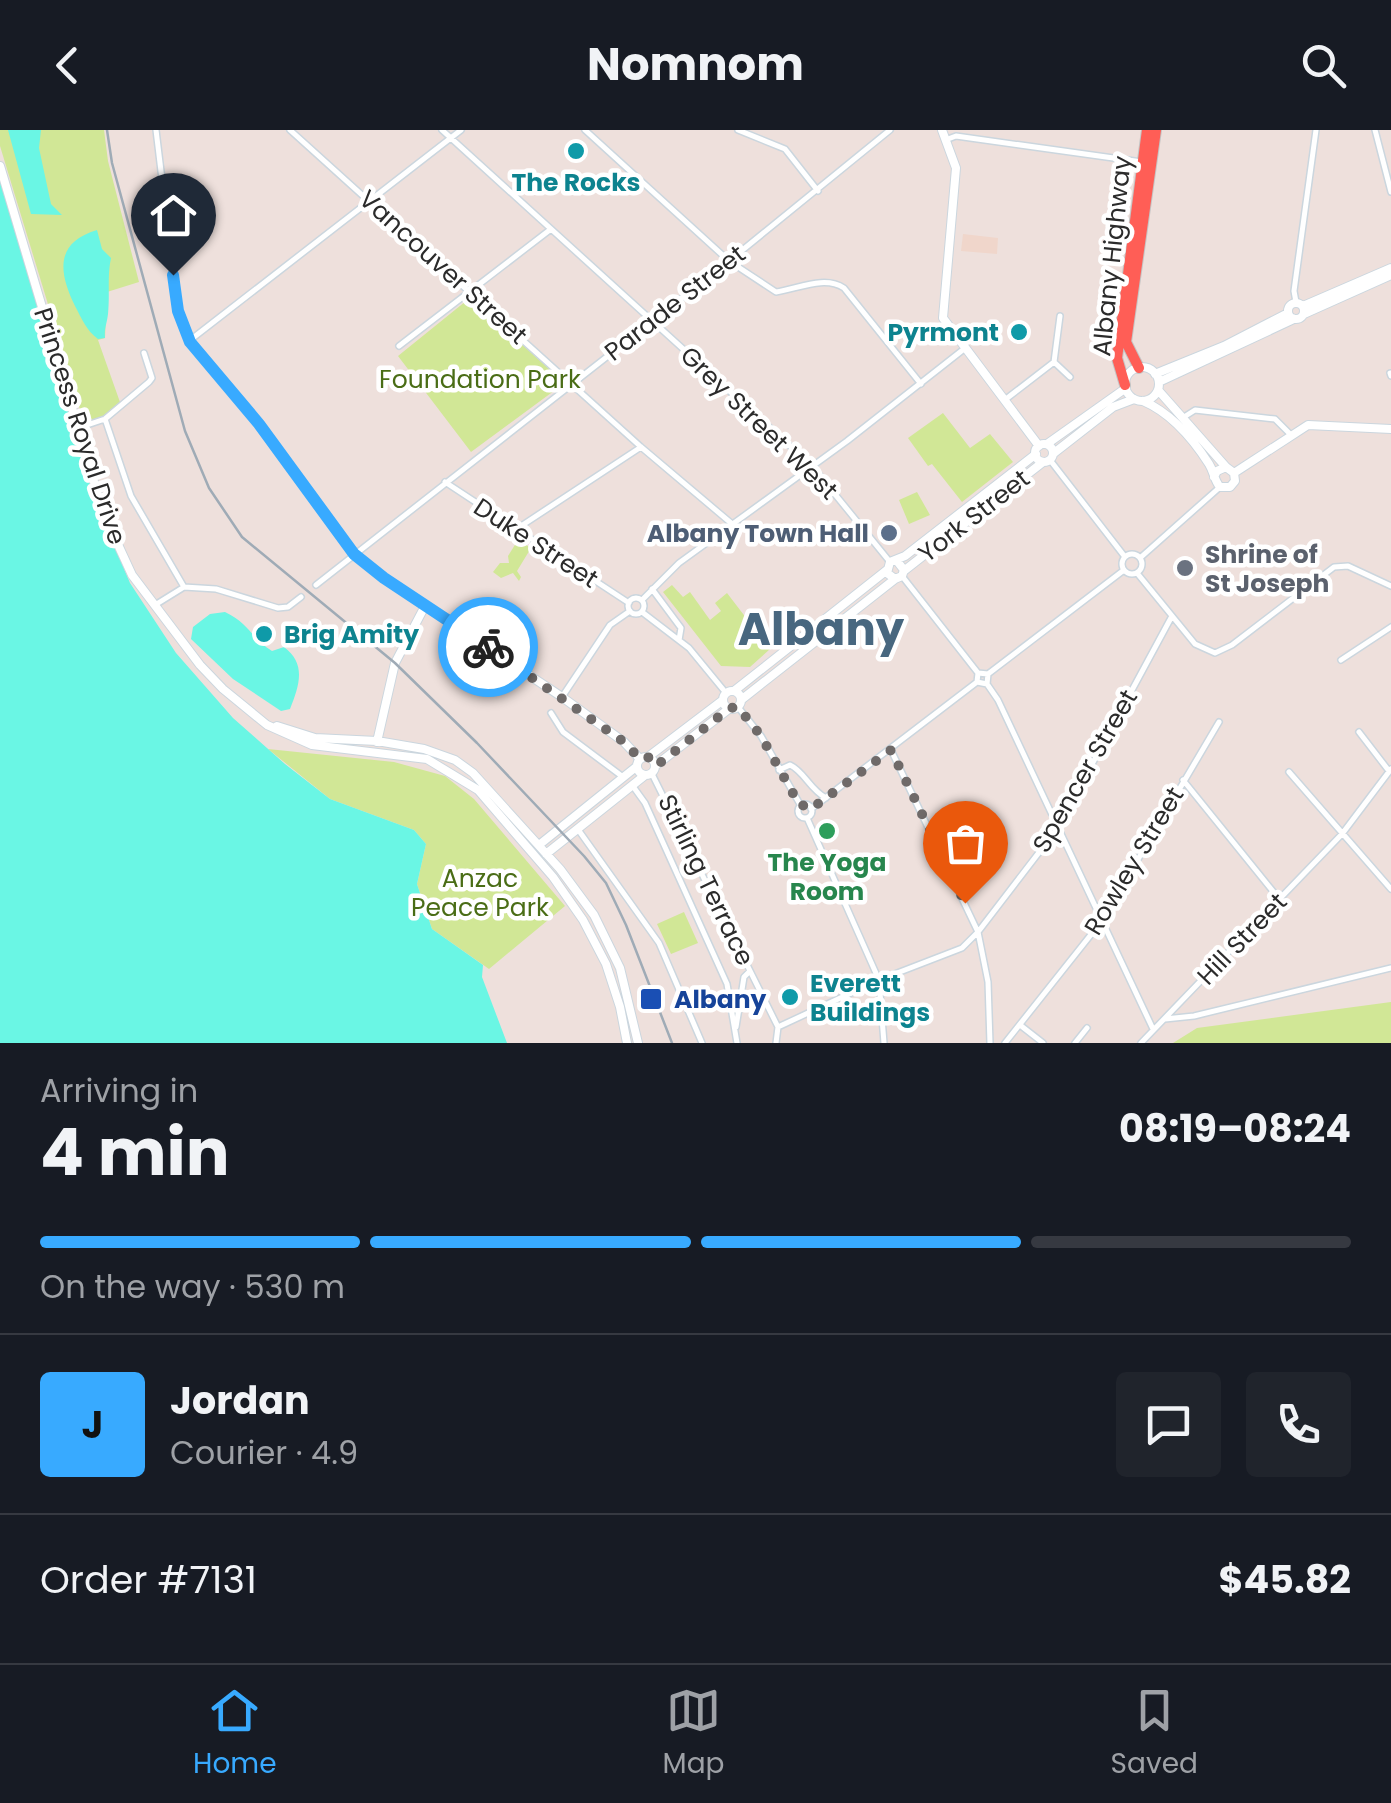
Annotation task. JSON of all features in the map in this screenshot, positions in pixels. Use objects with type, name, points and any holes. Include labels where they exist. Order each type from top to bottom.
[{"type":"highway","name":"Albany Highway","points":[[1139,368],[1130,357],[1126,342],[1147,163],[1146,130]]},
{"type":"highway","name":"Albany Highway","points":[[1126,386],[1117,358],[1147,163],[1156,130]]},
{"type":"main road","points":[[945,134],[956,168],[943,318],[1040,448]]},
{"type":"main road","name":"Princess Royal Drive","points":[[0,166],[116,544],[132,575],[200,665],[267,726],[312,745],[428,758],[455,773],[536,848]]},
{"type":"main road","name":"York Street","points":[[536,848],[560,837],[628,782],[650,771],[1114,406],[1139,400],[1157,382],[1291,316],[1301,307],[1391,271]]},
{"type":"main road","points":[[1291,316],[1289,307],[1301,307]]},
{"type":"main road","name":"York Street","points":[[628,782],[641,761],[1040,448],[1126,386],[1129,374],[1139,368]]},
{"type":"main road","points":[[1126,386],[1139,400],[1163,410],[1208,464],[1220,487],[1230,487],[1235,481],[1234,473],[1157,382],[1139,368]]},
{"type":"main road","points":[[1234,473],[1308,425],[1391,429]]},
{"type":"main road","name":"York Street","points":[[1040,448],[1049,458]]},
{"type":"main road","name":"York Street","points":[[1040,448],[1049,458]]},
{"type":"main road","points":[[1214,476],[1226,467]]},
{"type":"main road","points":[[891,564],[900,575]]},
{"type":"main road","points":[[891,564],[900,575]]},
{"type":"main road","points":[[376,752],[399,654],[425,606],[624,742],[650,771]]},
{"type":"main road","points":[[728,695],[736,705]]},
{"type":"main road","points":[[728,695],[736,705]]},
{"type":"main road","name":"Princess Royal Drive","points":[[244,706],[278,726],[315,738],[424,748],[473,772],[543,857],[570,898],[606,964],[627,1043]]},
{"type":"main road","points":[[641,761],[650,771]]},
{"type":"main road","points":[[496,797],[532,830],[560,837]]},
{"type":"main road","points":[[543,857],[560,837]]},
{"type":"main road","points":[[560,837],[554,858],[560,869]]},
{"type":"main road","name":"Princess Royal Drive","points":[[543,857],[560,869],[578,891],[608,940],[620,968],[638,1043]]},
{"type":"street","points":[[156,130],[178,311],[190,342],[259,424],[354,554],[425,606]]},
{"type":"street","name":"Vancouver Street","points":[[290,130],[641,447],[731,523]]},
{"type":"street","name":"Grey Street West","points":[[442,130],[812,466],[891,564]]},
{"type":"street","points":[[190,342],[461,130]]},
{"type":"street","points":[[585,130],[729,262],[776,292],[825,282],[835,282],[844,288],[921,384]]},
{"type":"street","points":[[738,130],[785,149],[818,191]]},
{"type":"street","name":"Parade Street","points":[[316,585],[729,262],[890,130]]},
{"type":"street","points":[[1301,307],[1294,291],[1316,130]]},
{"type":"street","points":[[1375,130],[1391,192]]},
{"type":"street","points":[[945,134],[1147,163]]},
{"type":"street","points":[[399,346],[551,229]]},
{"type":"street","points":[[1005,400],[1054,362],[1060,316]]},
{"type":"street","points":[[642,600],[678,563],[964,349]]},
{"type":"street","points":[[78,428],[105,419],[150,382],[144,353]]},
{"type":"street","points":[[1054,362],[1070,377]]},
{"type":"street","points":[[1183,417],[1195,410],[1275,418],[1291,435]]},
{"type":"street","points":[[105,419],[131,496],[184,587]]},
{"type":"street","points":[[515,530],[641,447]]},
{"type":"street","points":[[978,674],[988,674],[1124,570],[1125,557],[1049,458]]},
{"type":"street","name":"Duke Street","points":[[444,482],[629,607]]},
{"type":"street","points":[[1140,558],[1220,487]]},
{"type":"street","points":[[1125,557],[1132,554],[1140,558]]},
{"type":"street","points":[[1136,573],[1142,568],[1140,558]]},
{"type":"street","points":[[1124,570],[1136,573],[1204,651],[1216,653],[1334,567],[1348,566],[1391,586]]},
{"type":"street","points":[[900,575],[978,674],[978,682]]},
{"type":"street","points":[[155,605],[184,587],[216,589],[278,608],[301,596]]},
{"type":"street","points":[[652,589],[681,628],[679,640]]},
{"type":"street","points":[[562,697],[610,625],[636,598],[645,605],[642,612]]},
{"type":"street","points":[[629,607],[634,614],[642,612]]},
{"type":"street","points":[[642,612],[679,640],[728,695]]},
{"type":"street","name":"Spencer Street","points":[[778,1027],[879,980],[962,948],[978,932],[1057,829],[1172,616]]},
{"type":"street","points":[[1341,660],[1391,627]]},
{"type":"street","points":[[988,674],[987,684],[1153,1029]]},
{"type":"street","points":[[978,682],[987,684]]},
{"type":"street","points":[[807,818],[811,809],[978,682]]},
{"type":"street","points":[[736,705],[761,736],[800,806],[799,814],[807,818],[879,980],[884,1043]]},
{"type":"street","points":[[551,714],[563,732],[628,782],[645,804],[727,984],[737,1043]]},
{"type":"street","name":"Rowley Street","points":[[1005,1043],[1101,922],[1219,722]]},
{"type":"street","points":[[1359,732],[1390,770]]},
{"type":"street","points":[[891,750],[978,932],[988,982],[990,1043]]},
{"type":"street","points":[[779,770],[795,767],[815,792],[826,798]]},
{"type":"street","name":"Hill Street","points":[[1141,1043],[1342,834],[1390,770]]},
{"type":"street","name":"Stirling Terrace","points":[[650,771],[778,1027]]},
{"type":"street","points":[[1290,772],[1391,889]]},
{"type":"street","points":[[1184,780],[1280,900]]},
{"type":"street","points":[[800,806],[811,809]]},
{"type":"street","points":[[574,824],[660,945],[702,1043]]},
{"type":"street","points":[[1382,882],[1391,877]]},
{"type":"street","points":[[1162,1020],[1194,1016],[1391,968]]},
{"type":"street","points":[[734,1034],[744,977],[750,970]]},
{"type":"street","points":[[1020,1024],[1043,1043]]},
{"type":"street","points":[[776,1043],[778,1027]]},
{"type":"street","points":[[1074,1043],[1087,1028]]},
{"type":"shaded area","points":[[963,234],[998,238],[997,254],[961,251]]},
{"type":"green space","points":[[0,130],[104,130],[108,161],[139,282],[107,292],[105,338],[98,340],[121,405],[105,419],[84,423],[0,146]]},
{"type":"green space","name":"Foundation Park","points":[[471,297],[566,382],[471,452],[398,356]]},
{"type":"green space","points":[[943,413],[970,448],[990,434],[1013,462],[962,502],[908,438]]},
{"type":"green space","points":[[917,492],[930,515],[909,524],[899,500]]},
{"type":"green space","points":[[518,540],[531,548],[517,571],[521,577],[519,581],[513,573],[501,578],[493,572],[500,563],[509,563],[508,556]]},
{"type":"green space","points":[[672,585],[683,597],[690,592],[710,620],[721,611],[715,603],[727,593],[770,649],[750,667],[721,666],[663,592]]},
{"type":"green space","name":"Anzac Peace Park","points":[[268,749],[394,762],[445,776],[474,799],[565,906],[489,969],[432,929],[417,884],[426,844],[414,830],[330,799]]},
{"type":"green space","points":[[684,912],[698,943],[671,954],[657,924]]},
{"type":"green space","points":[[1391,1002],[1391,1043],[1173,1043],[1197,1028]]},
{"type":"water","points":[[8,130],[41,130],[39,148],[51,204],[62,215],[31,214]]},
{"type":"water","points":[[0,179],[101,513],[130,583],[176,653],[233,718],[285,764],[330,799],[414,830],[426,844],[417,884],[432,929],[483,965],[482,977],[507,1043],[0,1043]]},
{"type":"water","points":[[97,230],[102,249],[111,258],[105,338],[98,339],[75,306],[64,271],[64,260],[73,243]]},
{"type":"water","points":[[225,612],[272,651],[284,647],[296,661],[299,676],[290,709],[281,711],[233,679],[191,639],[193,627],[210,614]]},
{"type":"railway","points":[[107,130],[112,163],[185,431],[209,488],[242,537],[395,663],[584,856],[606,883],[626,925],[672,1043]]},
{"type":"way so far","points":[[488,647],[624,742],[640,759],[648,757],[656,766],[730,708],[738,707],[761,736],[800,806],[811,809],[891,750],[965,903]]},
{"type":"place","name":"The Rocks","points":[[576,151]]},
{"type":"place","name":"Pyrmont","points":[[1019,332]]},
{"type":"place","name":"Albany Town Hall","points":[[889,533]]},
{"type":"place","name":"Shrine of St Joseph","points":[[1185,568]]},
{"type":"place","name":"Brig Amity","points":[[264,634]]},
{"type":"place","name":"The Yoga Room","points":[[827,831]]},
{"type":"place","name":"Everett Buildings","points":[[790,997]]},
{"type":"place","name":"Albany","points":[[651,999]]},
{"type":"district","name":"Albany","points":[[821,629]]},
{"type":"route","points":[[173,275],[182,328],[190,342],[259,424],[354,554],[366,566],[488,647]]}]
